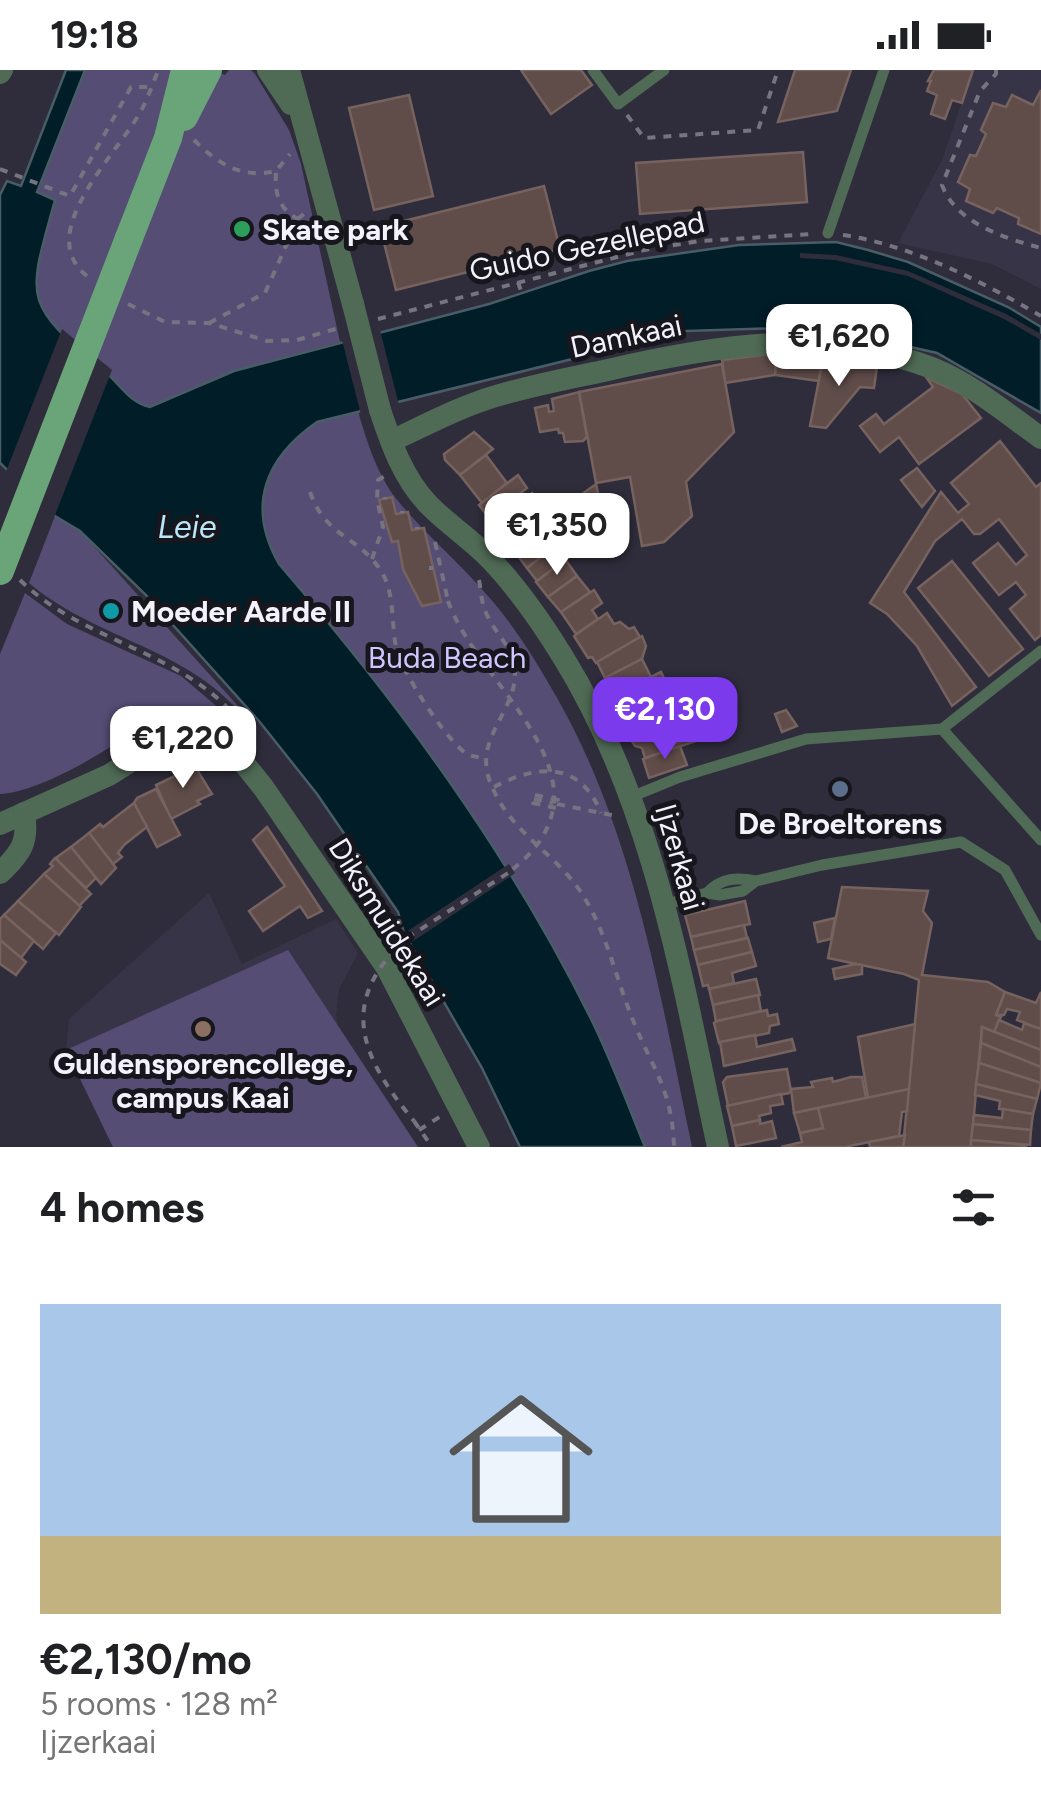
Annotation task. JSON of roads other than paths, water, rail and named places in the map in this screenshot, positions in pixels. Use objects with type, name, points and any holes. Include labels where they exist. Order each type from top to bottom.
[{"type":"main road","points":[[180,138],[184,70]]},
{"type":"main road","points":[[0,571],[129,238],[180,138],[182,120],[208,70]]},
{"type":"street","name":"Ijzerkaai","points":[[268,70],[308,129]]},
{"type":"street","name":"Ijzerkaai","points":[[290,70],[380,410],[410,482],[428,504],[489,558],[552,639],[589,702],[663,905],[718,1147]]},
{"type":"street","name":"Damkaai","points":[[391,441],[458,409],[499,395],[660,358],[749,343],[792,342],[890,356],[933,368],[976,391],[1041,438]]},
{"type":"street","name":"Diksmuidekaai","points":[[24,813],[109,774],[177,732],[234,733],[262,787],[387,968],[480,1147]]},
{"type":"street","points":[[0,815],[24,813]]},
{"type":"street","points":[[0,824],[24,813]]},
{"type":"street","points":[[0,873],[22,852],[27,830],[24,813]]},
{"type":"lane","points":[[593,70],[618,104],[664,70]]},
{"type":"lane","points":[[828,233],[884,70]]},
{"type":"lane","points":[[629,808],[697,772],[806,740],[942,729],[1041,651]]},
{"type":"lane","points":[[942,729],[1041,840]]},
{"type":"lane","points":[[663,905],[707,893],[724,881],[756,881],[872,855],[961,842],[1004,870],[1041,935]]},
{"type":"water","name":"Leie","points":[[66,70],[85,70],[37,192],[55,200],[40,258],[38,296],[44,312],[76,347],[130,397],[150,407],[234,371],[489,304],[589,271],[627,261],[739,245],[836,242],[868,250],[908,262],[1008,307],[1041,327],[1041,413],[937,353],[857,335],[784,328],[686,331],[317,422],[284,451],[273,467],[263,503],[264,522],[279,564],[410,727],[489,840],[592,1021],[645,1147],[520,1147],[482,1068],[404,933],[398,912],[317,794],[259,721],[147,596],[80,531],[55,516],[0,463],[0,195],[7,181],[21,186]]},
{"type":"place","name":"Skate park","points":[[242,229]]},
{"type":"place","name":"Moeder Aarde II","points":[[111,611]]},
{"type":"place","name":"De Broeltorens","points":[[840,789]]},
{"type":"place","name":"Guldensporencollege, campus Kaai","points":[[203,1029]]},
{"type":"park label","name":"Buda Beach","points":[[447,657]]}]
